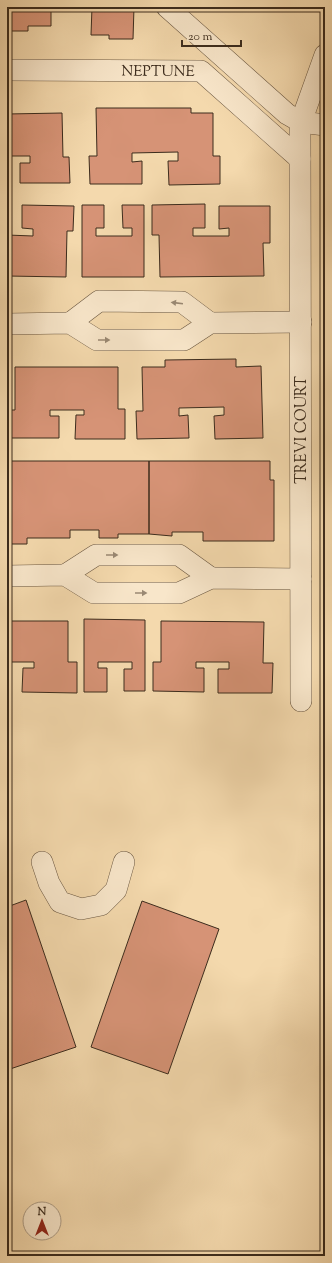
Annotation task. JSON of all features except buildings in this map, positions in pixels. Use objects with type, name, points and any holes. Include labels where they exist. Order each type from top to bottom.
[{"type":"street","points":[[167,7],[287,114],[301,122],[325,125]]},
{"type":"street","name":"TREVI COURT","points":[[301,701],[301,122],[325,55]]},
{"type":"street","name":"NEPTUNE","points":[[7,70],[201,71],[300,159]]},
{"type":"street","points":[[70,323],[99,301],[182,302],[210,323]]},
{"type":"street","points":[[7,324],[70,323],[97,340],[184,340],[210,323],[301,322]]},
{"type":"street","points":[[7,576],[66,575],[96,555],[178,555],[211,578]]},
{"type":"street","points":[[66,575],[94,593],[178,593],[211,578],[301,578]]},
{"type":"street","points":[[42,862],[49,883],[60,902],[81,909],[101,905],[116,890],[124,862]]}]
